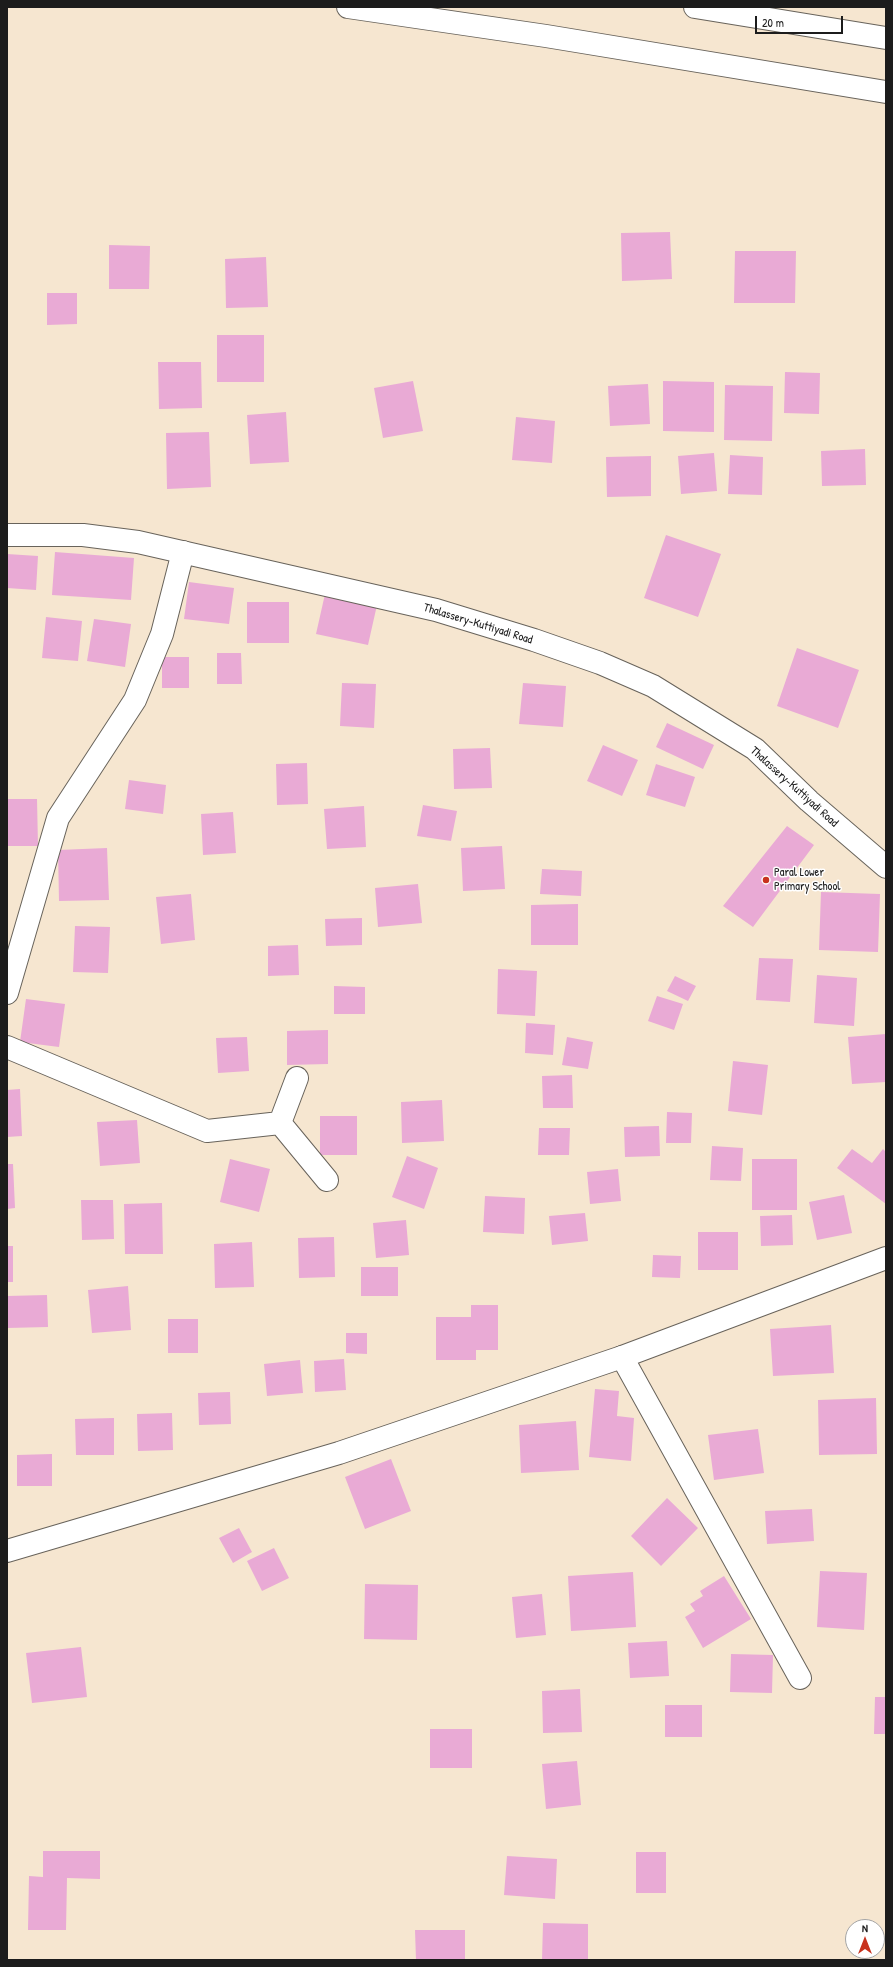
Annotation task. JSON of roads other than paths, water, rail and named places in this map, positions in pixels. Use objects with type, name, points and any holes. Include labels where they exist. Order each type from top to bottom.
[{"type":"main road","points":[[348,7],[554,38],[886,92]]},
{"type":"main road","points":[[695,7],[886,38]]},
{"type":"main road","name":"Thalassery-Kuttiyadi Road","points":[[7,535],[83,535],[138,542],[436,610],[549,645],[600,663],[653,686],[755,749],[810,802],[886,867]]},
{"type":"main road","points":[[7,993],[58,818],[135,700],[162,634],[183,552]]},
{"type":"main road","points":[[7,1047],[207,1131],[280,1123]]},
{"type":"main road","points":[[280,1123],[297,1078]]},
{"type":"main road","points":[[280,1123],[328,1180]]},
{"type":"main road","points":[[7,1551],[338,1454],[622,1357],[886,1258]]},
{"type":"main road","points":[[622,1357],[800,1678]]},
{"type":"place","name":"Paral Lower Primary School","points":[[766,880]]}]
